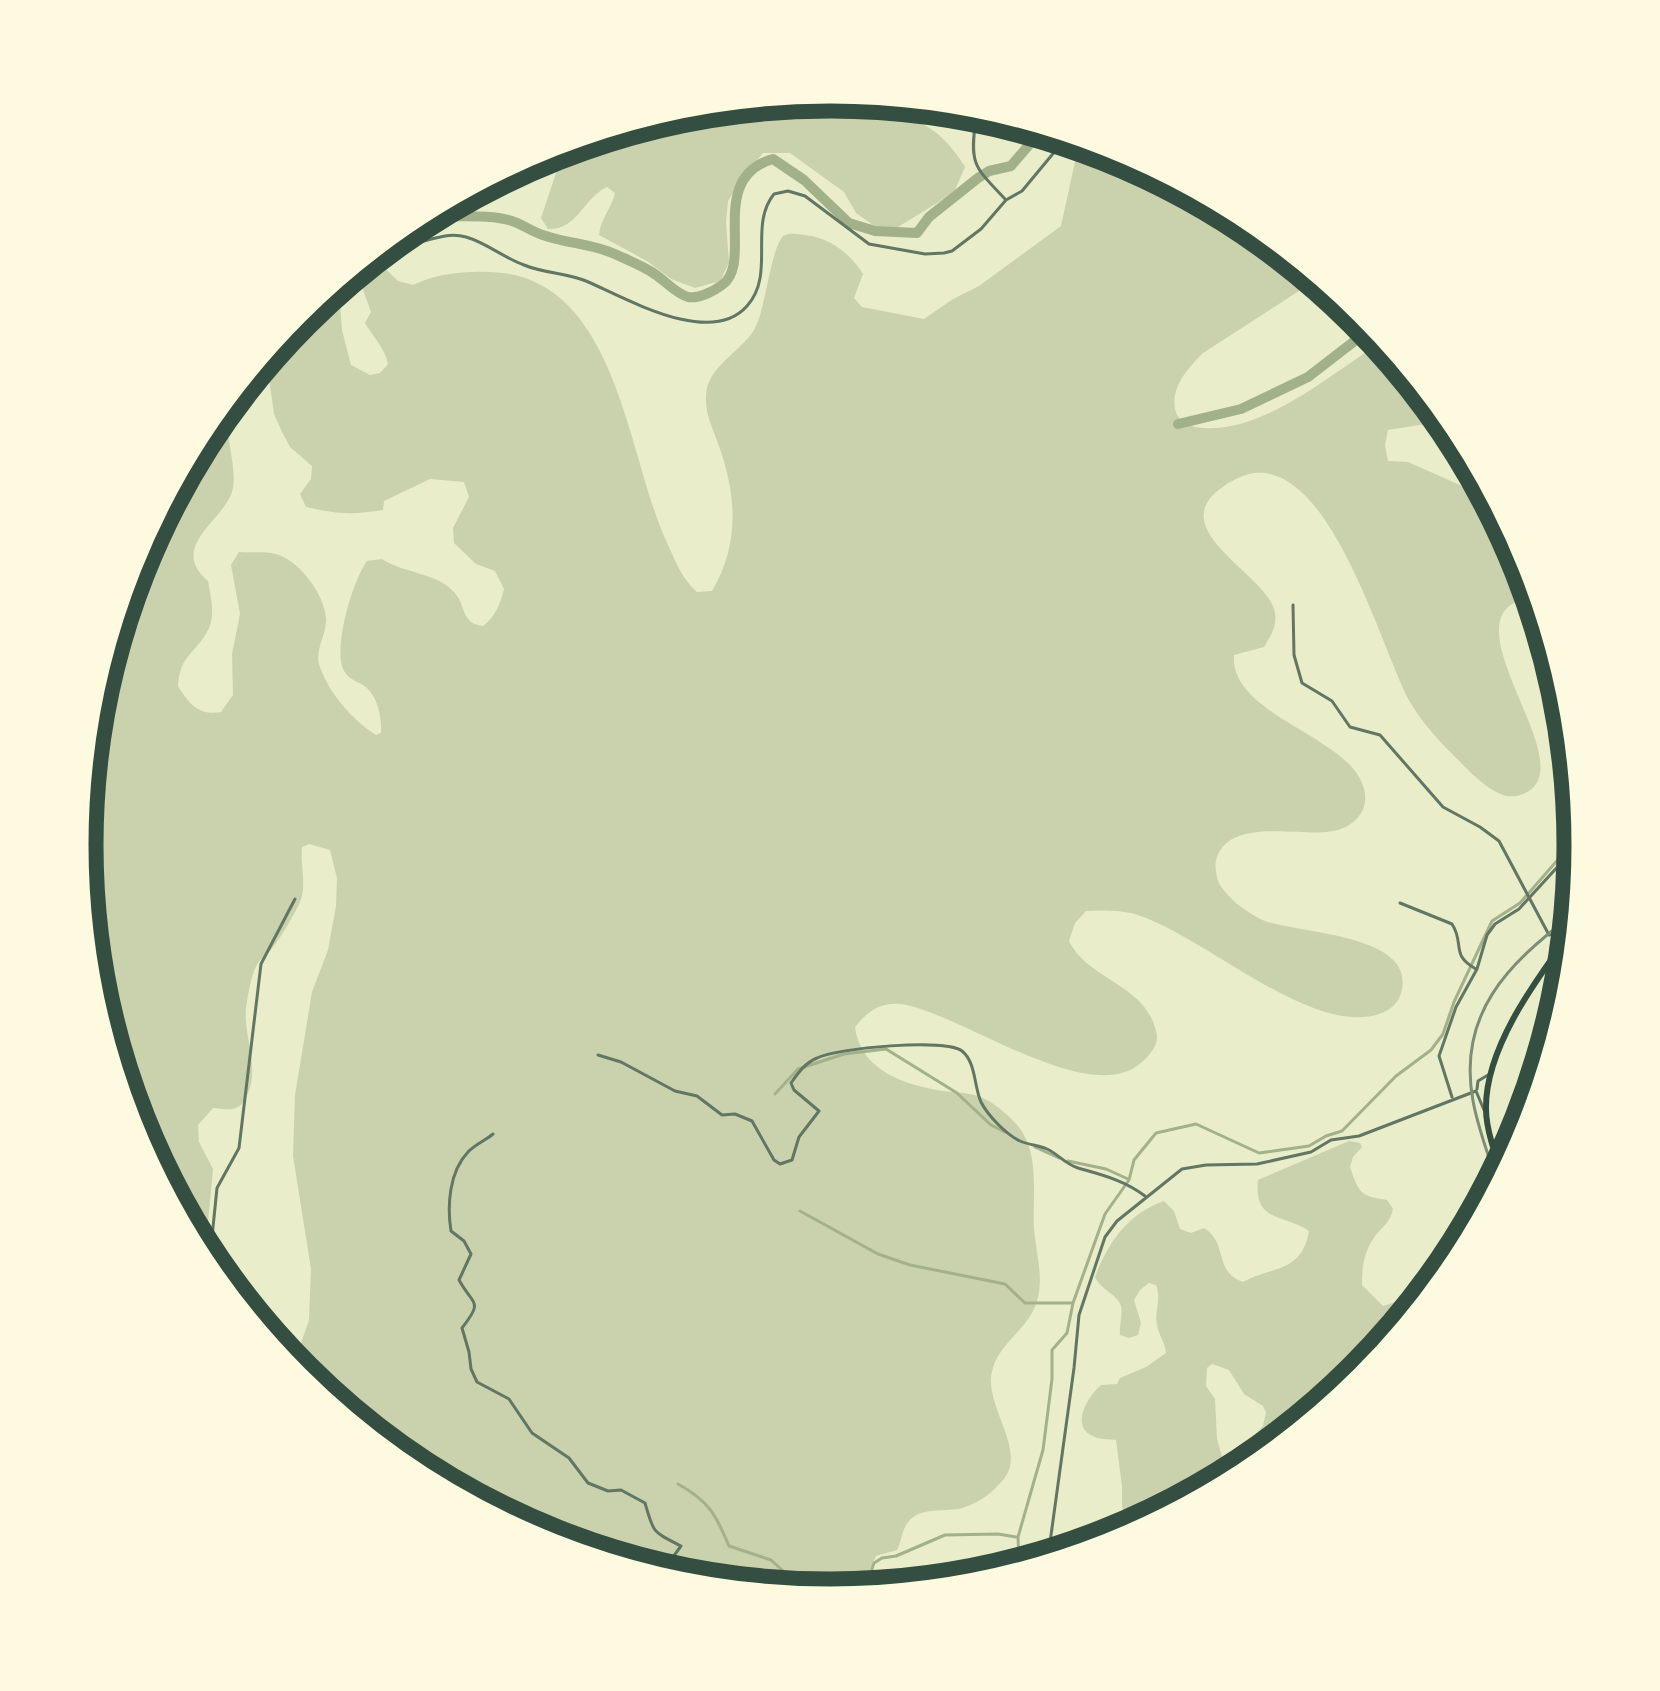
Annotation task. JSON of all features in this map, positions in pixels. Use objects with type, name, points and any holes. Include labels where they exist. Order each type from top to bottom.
[{"type":"main road","points":[[1496,1152],[1485,1111],[1490,1074],[1499,1047],[1556,955]]},
{"type":"street","points":[[975,127],[972,154],[1006,200]]},
{"type":"street","points":[[407,246],[446,236],[470,238],[526,266],[583,279],[623,300],[711,324],[740,313],[756,293],[763,212],[774,194],[806,196],[868,244],[925,254],[952,251],[1032,182],[1058,148]]},
{"type":"street","points":[[1293,605],[1294,655],[1302,683],[1332,701],[1350,727],[1371,730],[1384,739],[1446,809],[1491,834],[1550,936],[1559,932]]},
{"type":"street","points":[[1453,1099],[1439,1056],[1487,935],[1563,859]]},
{"type":"street","points":[[213,1242],[217,1189],[239,1148],[261,964],[296,899]]},
{"type":"street","points":[[1400,903],[1452,924],[1459,954],[1474,968]]},
{"type":"street","points":[[598,1055],[621,1061],[674,1091],[697,1096],[722,1114],[752,1120],[780,1164],[792,1160],[799,1136],[819,1111],[791,1083],[811,1061],[873,1047],[955,1048],[964,1052],[981,1102],[1013,1137],[1054,1152],[1074,1167],[1128,1184],[1145,1196]]},
{"type":"street","points":[[1485,1111],[1478,1081],[1490,1074]]},
{"type":"street","points":[[1049,1546],[1079,1315],[1105,1237],[1118,1221],[1182,1169],[1257,1164],[1311,1152],[1330,1140],[1359,1136],[1477,1091]]},
{"type":"street","points":[[493,1134],[460,1163],[449,1204],[451,1232],[471,1254],[459,1280],[475,1300],[476,1309],[463,1328],[471,1369],[477,1382],[508,1399],[532,1432],[569,1458],[588,1484],[621,1490],[645,1503],[649,1525],[681,1546],[670,1561]]},
{"type":"green space","points":[[830,111],[904,116],[937,133],[965,167],[955,190],[937,203],[898,227],[876,227],[856,213],[844,192],[790,153],[763,153],[728,201],[729,263],[720,281],[695,288],[671,279],[599,235],[615,193],[607,187],[558,228],[548,229],[541,218],[559,163],[640,137],[734,118]]},
{"type":"green space","points":[[1076,157],[1111,167],[1197,210],[1305,287],[1192,364],[1174,401],[1185,423],[1203,428],[1250,421],[1298,398],[1370,349],[1412,399],[1429,423],[1388,430],[1388,461],[1408,462],[1472,491],[1521,601],[1503,613],[1499,637],[1533,732],[1540,761],[1536,784],[1516,796],[1497,792],[1469,771],[1430,730],[1410,702],[1345,553],[1296,487],[1268,473],[1236,479],[1212,496],[1204,514],[1208,531],[1268,597],[1275,613],[1264,647],[1234,655],[1237,675],[1265,707],[1347,762],[1359,777],[1365,798],[1360,815],[1337,830],[1265,831],[1235,837],[1217,857],[1218,880],[1232,899],[1260,919],[1347,938],[1389,956],[1400,970],[1402,989],[1397,1001],[1379,1014],[1351,1017],[1320,1010],[1288,997],[1159,923],[1131,913],[1097,910],[1086,911],[1075,923],[1069,941],[1089,965],[1140,1003],[1157,1036],[1142,1062],[1119,1074],[1059,1067],[901,1004],[875,1009],[855,1027],[865,1054],[875,1065],[914,1085],[987,1100],[1018,1126],[1031,1153],[1039,1292],[1033,1312],[998,1356],[991,1378],[1011,1452],[1007,1474],[971,1505],[911,1518],[897,1550],[876,1556],[866,1579],[734,1573],[594,1541],[505,1504],[422,1456],[346,1397],[298,1351],[309,1320],[311,1269],[293,1156],[295,1095],[312,992],[328,950],[336,906],[337,878],[330,850],[309,844],[302,847],[300,902],[253,973],[246,1019],[252,1077],[245,1099],[235,1108],[213,1108],[198,1125],[199,1142],[213,1169],[207,1233],[172,1170],[121,1035],[102,941],[98,894],[98,797],[107,748],[104,741],[135,610],[172,521],[228,427],[232,492],[201,535],[193,557],[208,581],[212,607],[210,626],[179,676],[178,686],[195,707],[221,712],[233,695],[232,654],[240,614],[231,565],[239,552],[276,554],[309,580],[326,618],[318,658],[323,674],[342,704],[376,735],[381,727],[374,697],[346,674],[341,661],[346,615],[367,561],[382,559],[439,581],[458,597],[467,618],[483,626],[491,618],[504,589],[495,571],[476,564],[454,543],[453,528],[469,497],[464,482],[430,479],[384,501],[383,510],[344,513],[306,507],[300,494],[311,479],[312,466],[290,447],[274,414],[270,372],[340,300],[351,365],[370,375],[388,364],[365,323],[371,312],[360,283],[381,265],[398,281],[413,285],[457,273],[503,273],[542,285],[572,310],[596,343],[614,383],[654,510],[677,564],[697,592],[712,591],[731,539],[732,504],[707,410],[708,385],[754,330],[780,240],[798,234],[835,245],[863,274],[854,298],[862,307],[924,319],[1061,226]]},
{"type":"green space","points":[[1349,1141],[1360,1143],[1350,1167],[1359,1188],[1366,1195],[1387,1200],[1393,1209],[1366,1253],[1362,1285],[1383,1306],[1404,1302],[1349,1365],[1252,1446],[1266,1412],[1244,1394],[1229,1370],[1212,1364],[1207,1368],[1206,1386],[1215,1399],[1224,1464],[1129,1516],[1122,1507],[1116,1440],[1087,1433],[1082,1420],[1086,1404],[1101,1385],[1117,1384],[1166,1353],[1157,1325],[1158,1295],[1156,1285],[1149,1283],[1140,1290],[1134,1300],[1141,1323],[1138,1335],[1129,1338],[1120,1335],[1121,1306],[1095,1277],[1120,1231],[1164,1201],[1174,1211],[1180,1229],[1191,1233],[1204,1228],[1212,1234],[1228,1271],[1243,1282],[1293,1261],[1309,1231],[1266,1211],[1260,1204],[1258,1180]]},
{"type":"waterway","points":[[453,216],[512,221],[542,235],[608,251],[650,271],[683,295],[697,297],[722,285],[731,274],[741,183],[753,169],[773,159],[804,180],[849,223],[875,231],[917,233],[929,217],[978,178],[1011,166],[1033,141]]},
{"type":"waterway","points":[[1178,424],[1241,409],[1308,377],[1359,337]]},
{"type":"waterway","points":[[1019,1554],[1018,1537],[1043,1450],[1052,1350],[1067,1333],[1105,1214],[1129,1180],[1134,1160],[1156,1133],[1196,1124],[1259,1153],[1309,1146],[1342,1131],[1396,1076],[1431,1050],[1443,1034],[1492,921],[1520,903],[1564,853]]},
{"type":"waterway","points":[[775,1094],[798,1069],[844,1054],[886,1049],[957,1093],[1005,1132]]},
{"type":"waterway","points":[[1035,1147],[1059,1158]]},
{"type":"waterway","points":[[1068,1161],[1128,1179]]},
{"type":"waterway","points":[[800,1211],[878,1254],[910,1265],[1005,1284],[1025,1303],[1072,1303]]},
{"type":"waterway","points":[[678,1484],[710,1510],[729,1546],[771,1560],[791,1578]]},
{"type":"waterway","points":[[869,1578],[874,1563],[882,1558],[945,1535],[1016,1537]]},
{"type":"railway","points":[[1491,1163],[1473,1101],[1470,1070],[1480,1017],[1508,973],[1559,926]]}]
